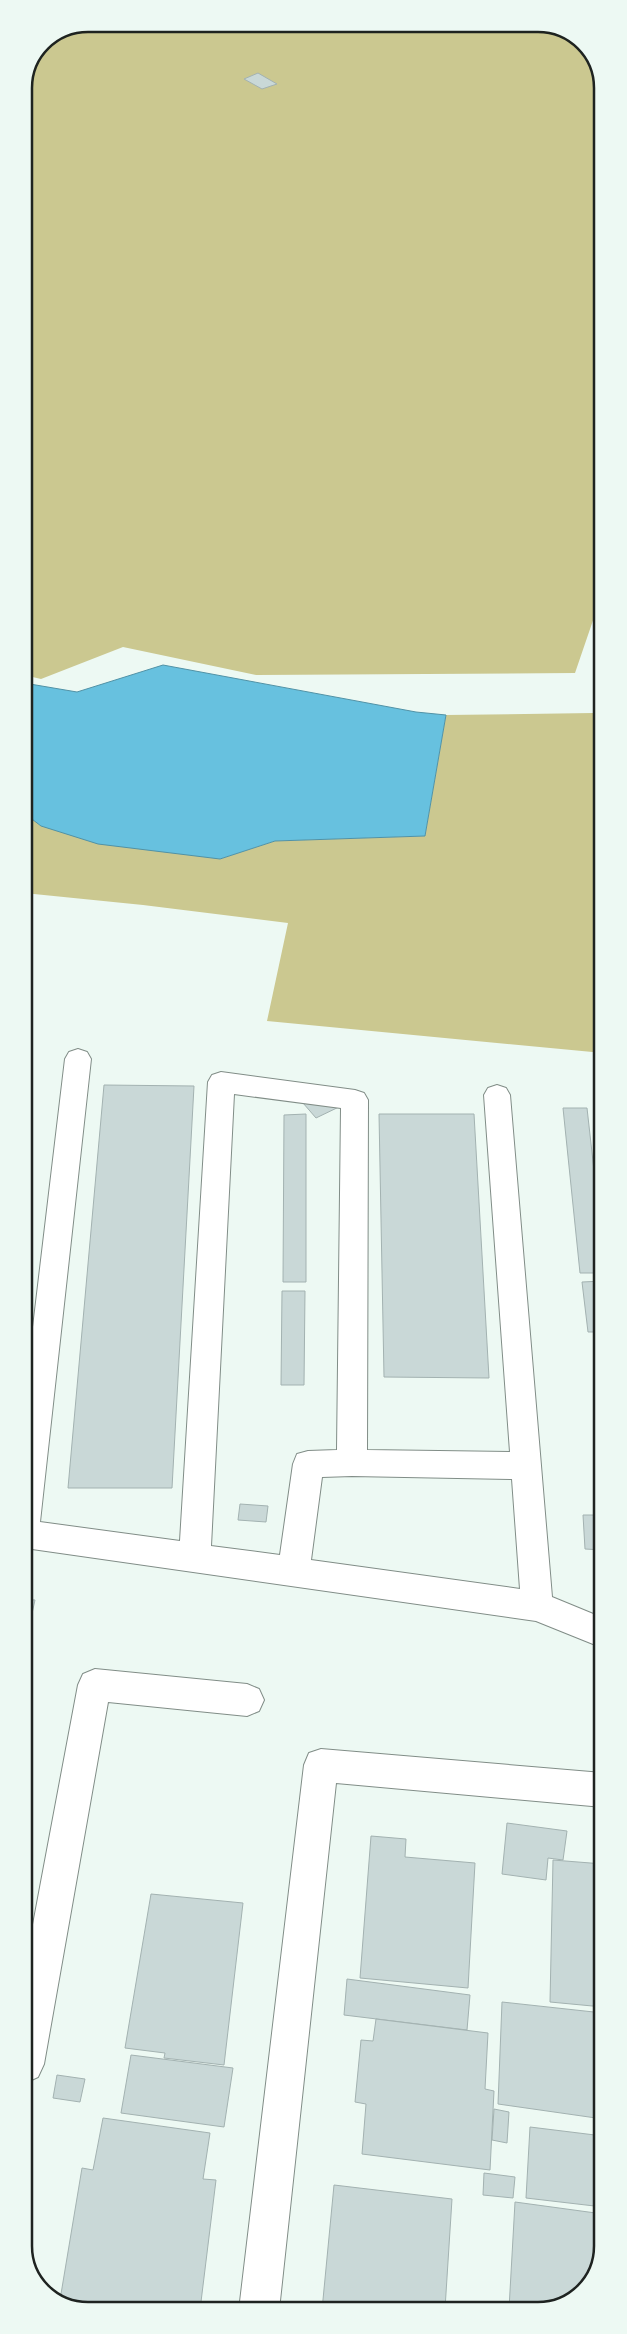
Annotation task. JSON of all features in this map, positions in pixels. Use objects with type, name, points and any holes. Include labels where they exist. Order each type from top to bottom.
[{"type":"street","points":[[32,1459],[78,1059]]},
{"type":"street","points":[[195,1558],[221,1082],[355,1100],[352,1463]]},
{"type":"street","points":[[497,1095],[537,1606]]},
{"type":"street","points":[[294,1572],[308,1464],[526,1466]]},
{"type":"street","points":[[32,1535],[537,1606],[594,1629]]},
{"type":"street","points":[[32,2027],[96,1685],[247,1700]]},
{"type":"street","points":[[260,2301],[321,1765],[594,1789]]},
{"type":"shaded area","points":[[89,32],[542,33],[553,34],[575,46],[581,52],[592,71],[594,89],[594,617],[575,673],[256,675],[123,647],[41,679],[32,677],[32,89],[37,67],[42,57],[57,42],[67,37]]},
{"type":"shaded area","points":[[593,713],[594,715],[594,1052],[267,1021],[288,923],[32,894],[32,819],[41,826],[220,859],[275,841],[425,836],[446,715]]},
{"type":"water","points":[[163,665],[416,712],[446,715],[425,836],[275,841],[220,859],[98,844],[41,826],[32,819],[32,684],[77,692]]},
{"type":"building","points":[[258,73],[277,84],[262,89],[244,79]]},
{"type":"building","points":[[104,1085],[194,1086],[172,1488],[68,1488]]},
{"type":"building","points":[[303,1103],[343,1105],[316,1118]]},
{"type":"building","points":[[563,1108],[587,1108],[594,1171],[594,1273],[580,1273]]},
{"type":"building","points":[[306,1114],[306,1282],[283,1282],[284,1115]]},
{"type":"building","points":[[379,1114],[474,1114],[489,1378],[384,1377]]},
{"type":"building","points":[[594,1281],[594,1332],[588,1332],[582,1282]]},
{"type":"building","points":[[282,1291],[305,1291],[304,1385],[281,1385]]},
{"type":"building","points":[[240,1504],[268,1506],[266,1522],[238,1520]]},
{"type":"building","points":[[583,1515],[594,1515],[594,1550],[585,1549]]},
{"type":"building","points":[[32,1600],[35,1600],[32,1614]]},
{"type":"building","points":[[507,1823],[567,1831],[563,1860],[548,1858],[546,1880],[502,1874]]},
{"type":"building","points":[[371,1836],[406,1839],[405,1857],[475,1863],[468,1988],[360,1978]]},
{"type":"building","points":[[553,1860],[594,1863],[594,2006],[550,2002]]},
{"type":"building","points":[[151,1894],[243,1903],[224,2065],[164,2058],[165,2053],[125,2048]]},
{"type":"building","points":[[347,1979],[470,1995],[467,2030],[344,2015]]},
{"type":"building","points":[[502,2002],[594,2012],[594,2118],[498,2104]]},
{"type":"building","points":[[376,2019],[488,2033],[485,2089],[494,2091],[490,2170],[362,2154],[366,2104],[355,2102],[361,2040],[373,2041]]},
{"type":"building","points":[[131,2055],[233,2068],[224,2127],[121,2113]]},
{"type":"building","points":[[57,2075],[85,2079],[80,2102],[53,2098]]},
{"type":"building","points":[[494,2109],[509,2112],[507,2143],[492,2140]]},
{"type":"building","points":[[103,2118],[210,2133],[203,2179],[216,2180],[201,2301],[85,2301],[61,2294],[82,2168],[93,2170]]},
{"type":"building","points":[[530,2127],[594,2135],[594,2206],[526,2198]]},
{"type":"building","points":[[484,2173],[515,2177],[513,2198],[483,2195]]},
{"type":"building","points":[[334,2185],[452,2199],[445,2302],[323,2302]]},
{"type":"building","points":[[515,2202],[594,2213],[593,2256],[590,2267],[581,2282],[573,2290],[556,2299],[538,2302],[509,2302]]}]
